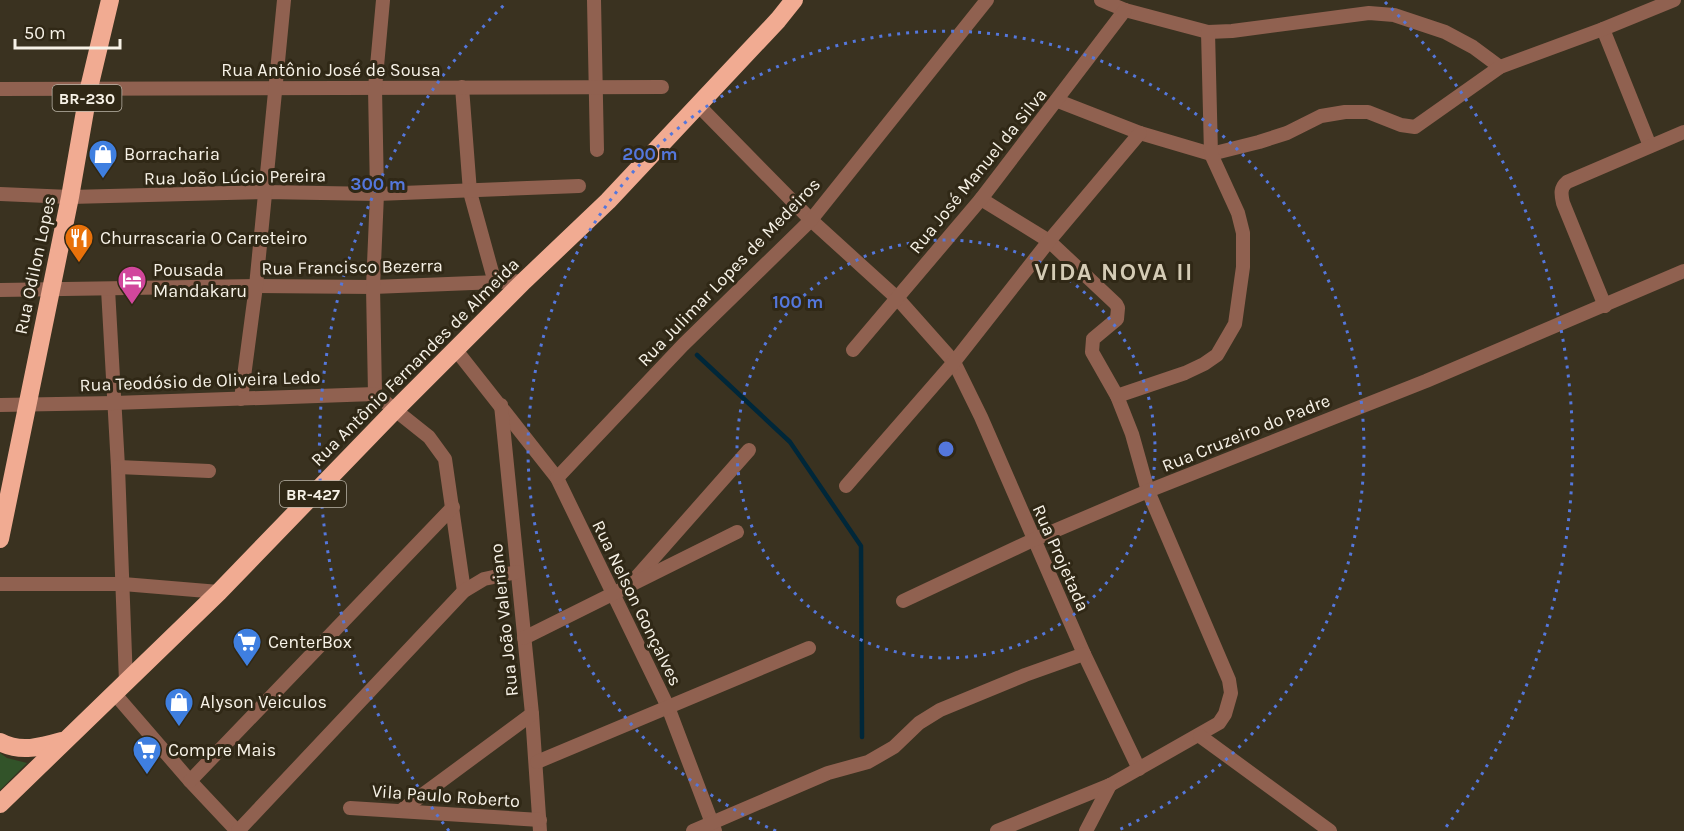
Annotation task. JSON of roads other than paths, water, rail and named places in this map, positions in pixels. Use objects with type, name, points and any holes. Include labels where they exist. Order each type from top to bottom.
[{"type":"highway","name":"Rua Odilon Lopes","points":[[0,539],[70,197],[89,88],[110,0]]},
{"type":"highway","name":"Rua Antônio Fernandes de Almeida","points":[[0,804],[219,592],[524,280],[608,201],[699,106],[794,0]]},
{"type":"highway","points":[[0,742],[13,747],[30,749],[64,741]]},
{"type":"street","points":[[241,399],[256,286],[284,0]]},
{"type":"street","points":[[383,0],[375,88],[377,195],[373,287],[375,394],[396,409]]},
{"type":"street","points":[[594,0],[597,150]]},
{"type":"street","name":"Rua Julimar Lopes de Medeiros","points":[[557,478],[682,345],[811,220],[987,0]]},
{"type":"street","points":[[1101,0],[1125,10],[1208,32],[1232,31],[1369,13],[1395,15],[1445,32],[1473,47],[1500,67]]},
{"type":"street","points":[[1058,101],[1140,133],[1211,154],[1287,133],[1321,116],[1345,112],[1368,112],[1401,125],[1415,127],[1500,67],[1604,29],[1674,0]]},
{"type":"street","name":"Rua José Manuel da Silva","points":[[853,350],[981,199],[1058,101],[1125,10]]},
{"type":"street","points":[[1604,29],[1650,146]]},
{"type":"street","points":[[1117,396],[1185,373],[1204,364],[1217,355],[1235,324],[1243,267],[1244,233],[1238,213],[1211,154],[1208,32]]},
{"type":"street","points":[[462,87],[470,192],[495,283]]},
{"type":"street","name":"Rua Antônio José de Sousa","points":[[0,89],[662,87]]},
{"type":"street","name":"Rua Projetada","points":[[699,106],[811,220],[898,299],[954,362],[981,417],[1084,654],[1139,768]]},
{"type":"street","points":[[1605,306],[1563,202],[1561,191],[1567,182],[1684,132]]},
{"type":"street","points":[[846,486],[954,362],[1049,241],[1140,133]]},
{"type":"street","name":"Rua João Lúcio Pereira","points":[[0,194],[70,197],[265,192],[377,195],[579,186]]},
{"type":"street","points":[[981,199],[1049,241],[1118,308],[1117,318],[1093,339],[1092,352],[1117,396],[1132,434],[1148,491],[1229,680],[1231,693],[1225,714],[1219,723],[1200,736],[1110,785],[997,831]]},
{"type":"street","name":"Rua Cruzeiro do Padre","points":[[903,601],[1033,540],[1148,491],[1426,381],[1684,272]]},
{"type":"street","name":"Rua Francisco Bezerra","points":[[0,290],[256,286],[373,287],[524,280]]},
{"type":"street","points":[[108,289],[123,584],[120,687],[190,782],[238,831],[464,591],[484,579],[517,572]]},
{"type":"street","name":"Rua Nelson Gonçalves","points":[[456,350],[557,478],[668,707],[714,827]]},
{"type":"street","name":"Rua Teodósio de Oliveira Ledo","points":[[0,405],[375,394]]},
{"type":"street","name":"Rua João Valeriano","points":[[501,405],[537,762],[540,826]]},
{"type":"street","name":"Rua João Valeriano","points":[[396,409],[429,437],[445,459],[464,591]]},
{"type":"street","points":[[630,585],[749,450]]},
{"type":"street","points":[[118,467],[209,471]]},
{"type":"street","points":[[190,782],[453,507]]},
{"type":"street","points":[[524,638],[737,532]]},
{"type":"street","points":[[0,584],[123,584],[219,592]]},
{"type":"street","points":[[537,762],[809,648]]},
{"type":"street","points":[[693,831],[714,827],[828,773],[868,762],[894,747],[919,723],[940,710],[1025,675],[1084,654]]},
{"type":"street","points":[[402,810],[532,714]]},
{"type":"street","points":[[1200,736],[1330,831]]},
{"type":"street","points":[[1086,831],[1110,785]]},
{"type":"street","name":"Vila Paulo Roberto","points":[[350,808],[402,810],[540,826]]},
{"type":"waterway","points":[[697,355],[790,442],[861,546],[862,737]]},
{"type":"place","name":"Borracharia","points":[[103,180]]},
{"type":"place","name":"Churrascaria O Carreteiro","points":[[79,264]]},
{"type":"place","name":"Pousada Mandakaru","points":[[132,306]]},
{"type":"place","name":"CenterBox","points":[[247,668]]},
{"type":"place","name":"Alyson Veiculos","points":[[179,728]]},
{"type":"place","name":"Compre Mais","points":[[147,776]]},
{"type":"district","name":"VIDA NOVA II","points":[[1114,272]]}]
